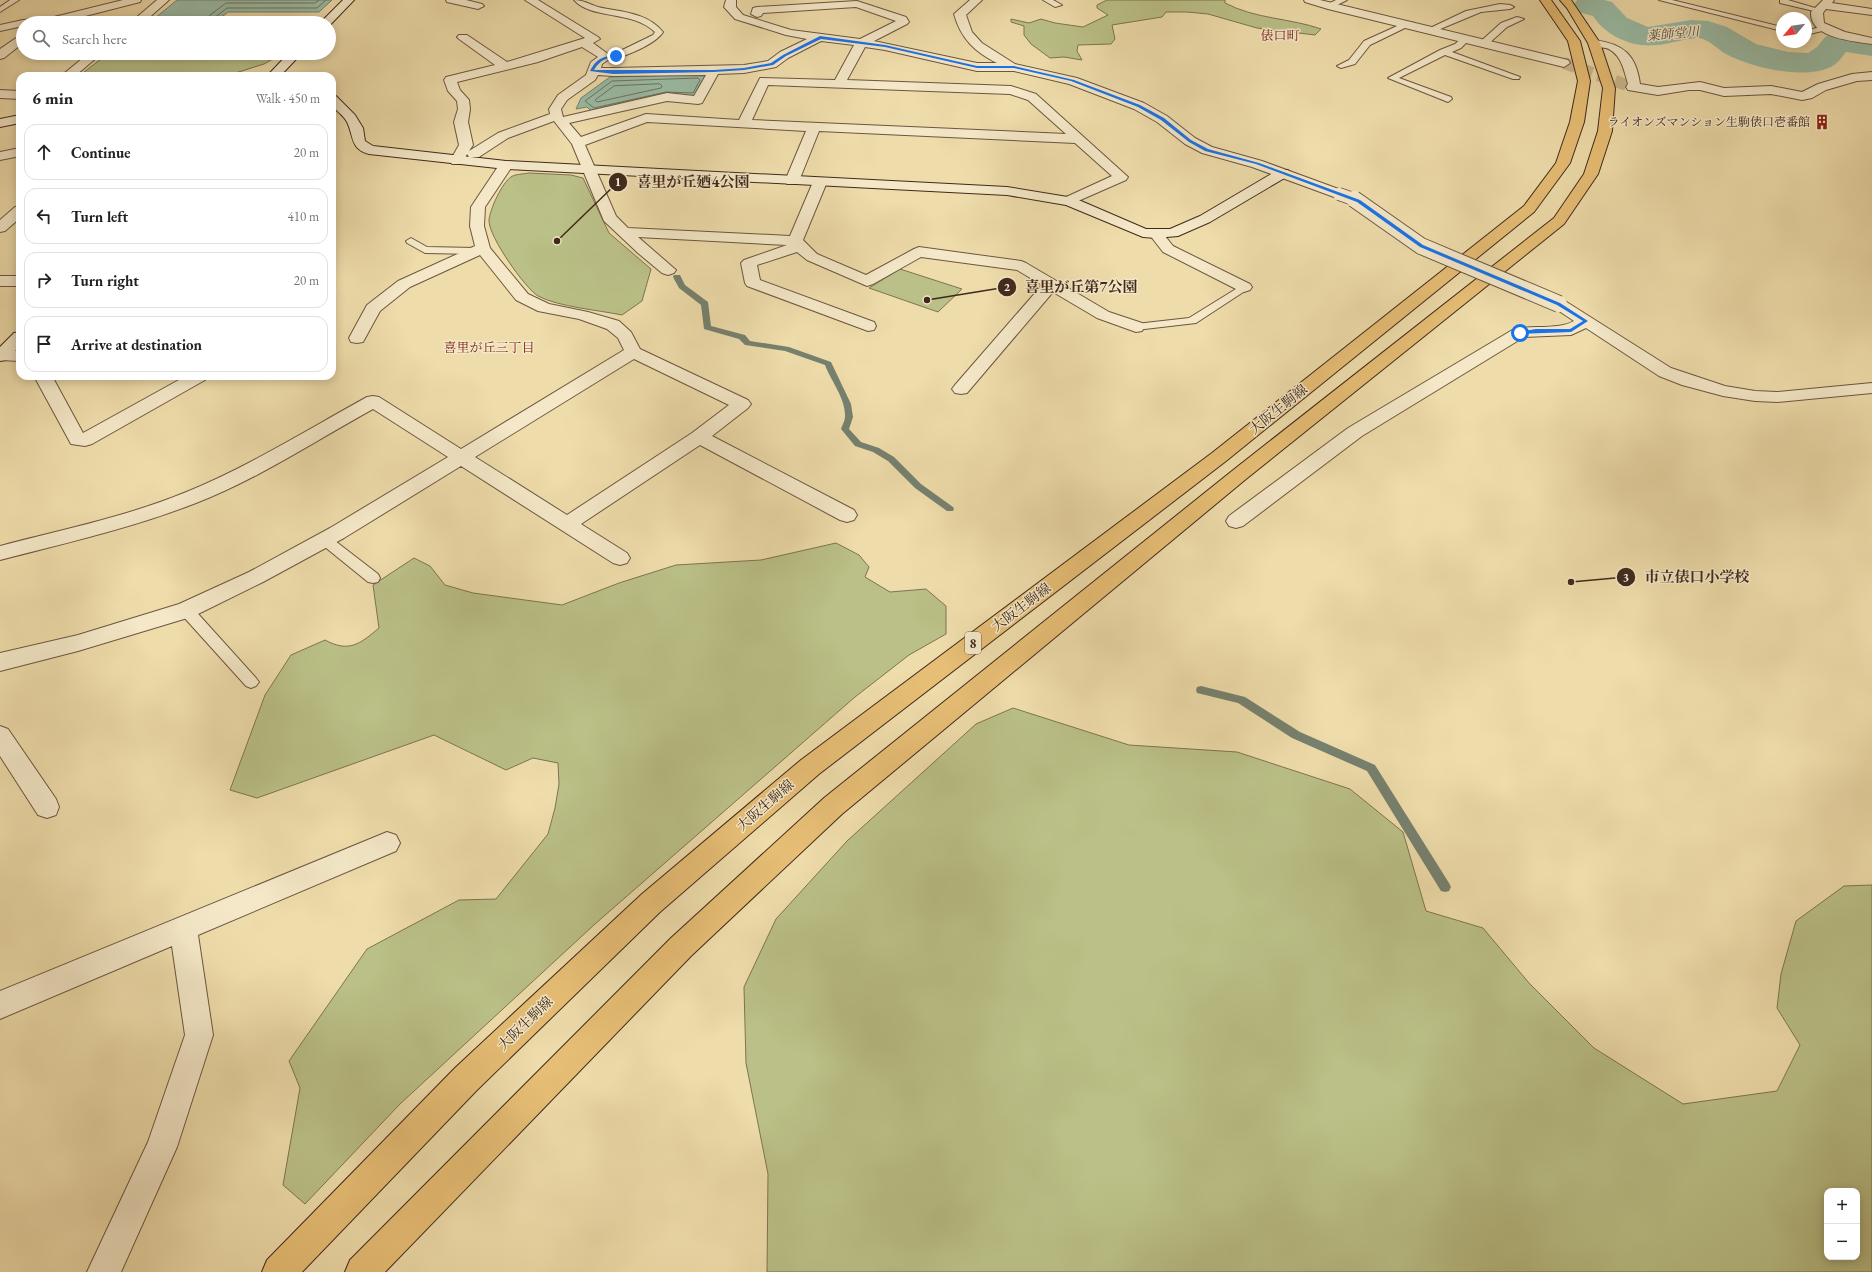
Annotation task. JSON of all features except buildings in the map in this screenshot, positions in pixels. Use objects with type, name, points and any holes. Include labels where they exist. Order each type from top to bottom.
[{"type":"main road","name":"大阪生駒線","points":[[279,1272],[466,1079],[651,903],[804,772],[1219,457],[1529,209],[1563,163],[1577,122],[1584,82],[1574,41],[1545,0]]},
{"type":"main road","name":"大阪生駒線","points":[[362,1272],[681,947],[833,806],[1239,475],[1559,221],[1591,174],[1606,131],[1609,88],[1594,43],[1571,6],[1565,0]]},
{"type":"street","points":[[71,16],[136,0]]},
{"type":"street","points":[[145,16],[164,0]]},
{"type":"street","points":[[333,16],[349,0]]},
{"type":"street","points":[[451,0],[478,6]]},
{"type":"street","points":[[457,161],[466,145],[461,122],[464,110],[463,100],[454,91],[450,80],[534,59],[594,39],[530,0]]},
{"type":"street","points":[[731,0],[730,7],[740,17],[790,33],[861,42],[977,67],[1014,67]]},
{"type":"street","points":[[977,0],[960,14],[962,27],[974,44],[990,55],[1014,67],[1073,81],[1139,106],[1162,119],[1190,141],[1207,150],[1257,164],[1358,201],[1421,246],[1559,304],[1665,372],[1688,382],[1723,391],[1755,396],[1777,397],[1872,388]]},
{"type":"street","points":[[1310,0],[1328,6],[1409,24],[1465,40],[1564,63]]},
{"type":"street","points":[[757,14],[756,10],[857,4],[902,19],[903,22],[861,42],[839,84]]},
{"type":"street","points":[[1872,12],[1823,5],[1817,12],[1817,21],[1823,28],[1872,42]]},
{"type":"street","points":[[0,28],[16,25]]},
{"type":"street","points":[[463,37],[504,66]]},
{"type":"street","points":[[592,71],[714,71],[744,69],[772,64],[784,55],[820,38]]},
{"type":"street","points":[[0,55],[16,43]]},
{"type":"street","points":[[474,154],[486,143],[531,124],[557,116],[555,109],[562,98],[591,77],[592,71],[597,62],[606,57],[584,43]]},
{"type":"street","points":[[1594,43],[1614,47],[1623,56],[1630,70],[1634,84],[1632,87],[1658,91],[1689,86],[1700,86],[1724,92],[1771,90],[1802,96],[1808,95],[1822,87],[1856,77],[1872,76]]},
{"type":"street","points":[[72,72],[87,60]]},
{"type":"street","points":[[277,72],[289,60]]},
{"type":"street","points":[[668,270],[643,250],[609,218],[578,143],[561,121],[667,98],[698,100],[714,71]]},
{"type":"street","points":[[744,124],[764,81],[1011,90],[1032,97],[1121,177],[1069,201]]},
{"type":"street","points":[[0,94],[16,95]]},
{"type":"street","points":[[336,103],[351,118],[358,129],[359,142],[369,150],[457,161],[506,165],[1007,191],[1069,201],[1143,233],[1156,234],[1173,233],[1205,219],[1284,174]]},
{"type":"street","points":[[634,104],[646,118]]},
{"type":"street","points":[[578,143],[646,118],[744,124],[1079,139]]},
{"type":"street","points":[[0,123],[16,120]]},
{"type":"street","points":[[792,181],[814,127]]},
{"type":"street","points":[[0,156],[16,153]]},
{"type":"street","points":[[506,165],[478,207],[477,226],[479,250],[522,297],[544,308],[582,315],[613,325],[626,336],[633,352],[742,404],[699,437],[567,524]]},
{"type":"street","points":[[820,182],[797,243],[749,263],[753,283],[868,326]]},
{"type":"street","points":[[0,228],[16,214]]},
{"type":"street","points":[[624,232],[797,243],[812,257],[867,281],[919,252],[1021,266],[1103,315],[1136,327]]},
{"type":"street","points":[[1156,234],[1168,249],[1244,287]]},
{"type":"street","points":[[356,338],[372,308],[404,284],[479,250]]},
{"type":"street","points":[[0,281],[16,281]]},
{"type":"street","points":[[961,389],[1051,285]]},
{"type":"street","points":[[1236,521],[1355,432],[1520,333],[1571,330],[1586,321]]},
{"type":"street","points":[[0,355],[16,341]]},
{"type":"street","points":[[0,662],[78,643],[186,610],[256,577],[325,540],[633,352]]},
{"type":"street","points":[[0,355],[16,356]]},
{"type":"street","points":[[45,380],[78,440],[85,440],[192,380]]},
{"type":"street","points":[[0,553],[112,524],[189,498],[238,476],[373,401],[460,458],[620,558]]},
{"type":"street","points":[[699,437],[847,515]]},
{"type":"street","points":[[0,736],[47,807]]},
{"type":"street","points":[[0,1005],[387,843]]},
{"type":"street","points":[[104,1272],[162,1147],[199,1035],[183,929]]},
{"type":"lane","points":[[0,10],[15,0]]},
{"type":"lane","points":[[578,0],[585,6],[633,16],[656,28],[659,32],[656,37],[616,56],[606,57]]},
{"type":"lane","points":[[1047,0],[1058,5]]},
{"type":"lane","points":[[1328,6],[1343,0]]},
{"type":"lane","points":[[1663,0],[1733,15],[1776,27]]},
{"type":"lane","points":[[1783,1],[1823,5]]},
{"type":"lane","points":[[1430,30],[1453,19],[1488,7],[1510,7]]},
{"type":"lane","points":[[1483,44],[1504,25],[1520,19]]},
{"type":"lane","points":[[1341,66],[1352,62],[1367,43],[1409,24]]},
{"type":"lane","points":[[1812,31],[1823,28]]},
{"type":"lane","points":[[1448,100],[1392,78],[1458,46],[1465,40]]},
{"type":"lane","points":[[1443,52],[1516,77]]},
{"type":"lane","points":[[411,241],[425,250],[479,250]]},
{"type":"lane","points":[[1136,327],[1192,321],[1244,287]]},
{"type":"lane","points":[[325,540],[373,578]]},
{"type":"lane","points":[[186,610],[251,682]]},
{"type":"green space","points":[[1107,0],[1225,0],[1225,3],[1248,12],[1321,29],[1315,35],[1257,28],[1208,14],[1166,12],[1162,17],[1112,25],[1115,39],[1111,44],[1078,45],[1077,51],[1082,60],[1064,57],[1050,58],[1031,44],[1024,35],[1024,26],[1011,22],[1011,19],[1029,23],[1041,19],[1055,23],[1083,27],[1108,15],[1097,8],[1097,5]]},
{"type":"green space","points":[[100,60],[271,60],[264,64],[239,72],[84,72]]},
{"type":"green space","points":[[529,173],[571,175],[583,178],[609,233],[651,269],[642,301],[622,315],[567,306],[547,300],[538,296],[532,291],[508,261],[494,238],[489,220],[497,197],[508,180],[515,175]]},
{"type":"green space","points":[[900,269],[962,289],[938,312],[869,288]]},
{"type":"green space","points":[[836,543],[859,555],[869,567],[865,577],[890,592],[926,589],[946,606],[946,634],[909,655],[855,697],[595,924],[400,1104],[305,1204],[283,1185],[300,1088],[289,1061],[367,949],[459,900],[496,899],[548,834],[555,808],[559,784],[558,763],[533,758],[506,770],[434,735],[257,798],[230,790],[265,695],[291,655],[325,640],[341,646],[354,645],[372,634],[379,628],[373,585],[414,558],[430,566],[445,585],[473,593],[562,605],[619,583],[676,565],[761,560]]},
{"type":"green space","points":[[1013,708],[1129,745],[1237,752],[1350,789],[1403,832],[1426,911],[1483,928],[1529,983],[1594,1048],[1683,1104],[1777,1091],[1800,1045],[1777,1008],[1781,974],[1796,921],[1844,886],[1872,885],[1872,1272],[767,1272],[768,1174],[746,1063],[744,987],[776,919],[847,841],[976,724]]},
{"type":"water","points":[[177,0],[332,0],[319,12],[228,12],[223,16],[158,16]]},
{"type":"water","points":[[709,74],[695,97],[670,95],[592,112],[587,107],[576,109],[581,98],[610,77]]},
{"type":"waterway","name":"薬師堂川","points":[[1588,6],[1603,9],[1607,12],[1613,22],[1635,34],[1648,37],[1699,28],[1716,33],[1737,47],[1754,54],[1788,62],[1809,63],[1820,60],[1826,56],[1837,43],[1845,42],[1872,47]]},
{"type":"waterway","points":[[677,277],[682,286],[705,304],[707,327],[742,337],[748,343],[786,349],[828,364],[849,411],[849,418],[845,429],[858,444],[876,450],[891,459],[918,486],[950,509]]},
{"type":"waterway","points":[[1201,690],[1241,700],[1296,735],[1371,768],[1445,887]]},
{"type":"tunnel","points":[[1564,63],[1632,87]]},
{"type":"place","name":"ライオンズマンション生駒俵口壱番館","points":[[1822,122]]},
{"type":"place","name":"喜里が丘廼4公園","points":[[557,241]]},
{"type":"place","name":"喜里が丘第7公園","points":[[927,300]]},
{"type":"place","name":"市立俵口小学校","points":[[1571,582]]},
{"type":"district","name":"俵口町","points":[[1280,35]]},
{"type":"district","name":"喜里が丘三丁目","points":[[489,347]]},
{"type":"route","points":[[616,56],[606,57],[597,62],[592,71],[714,71],[755,68],[772,64],[784,55],[820,38],[885,46],[914,54],[977,67],[1014,67],[1073,81],[1139,106],[1174,127],[1190,141],[1207,150],[1257,164],[1358,201],[1421,246],[1559,304],[1586,321],[1571,330],[1520,333]]}]
